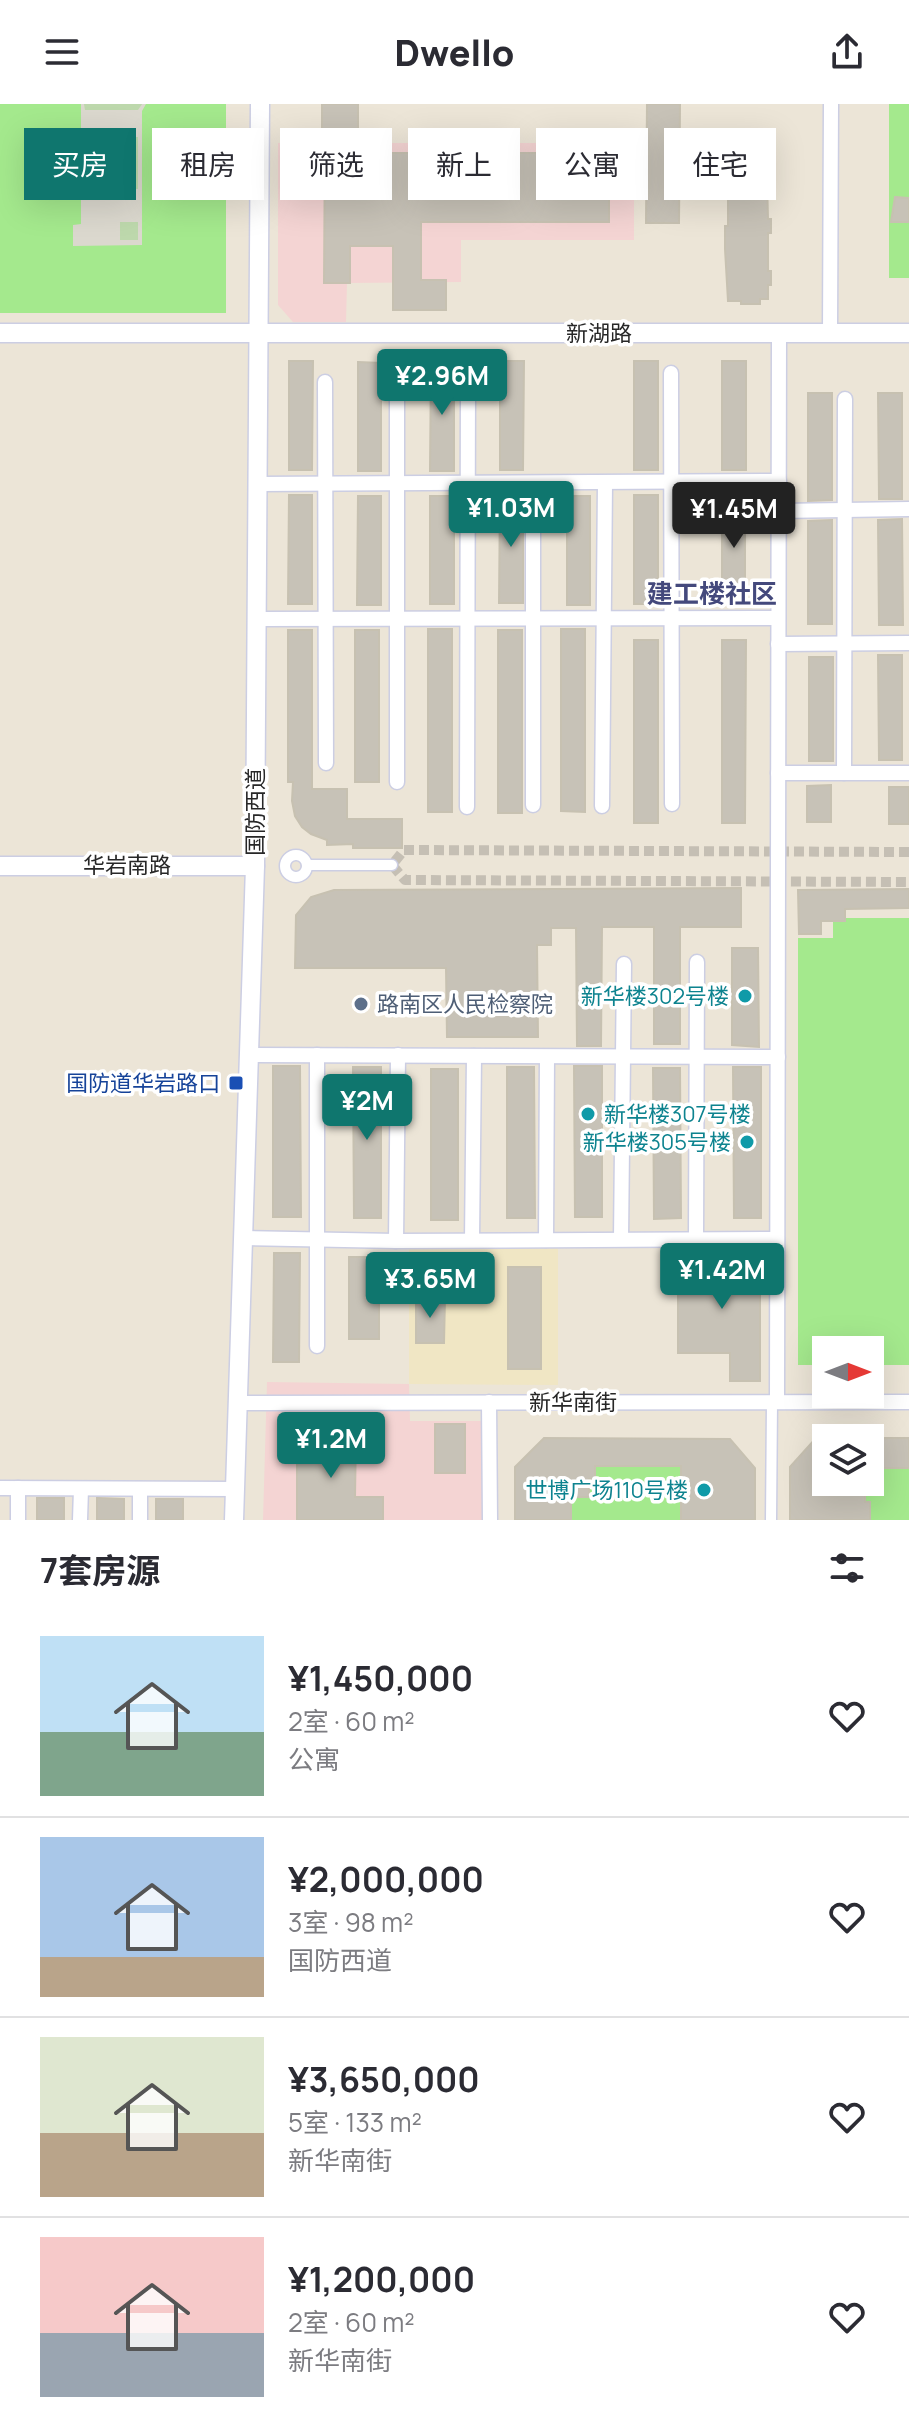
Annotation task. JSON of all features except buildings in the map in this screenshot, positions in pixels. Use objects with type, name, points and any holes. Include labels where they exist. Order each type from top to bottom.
[{"type":"street","name":"国防西道","points":[[234,1520],[249,1055],[263,866],[257,619],[260,104]]},
{"type":"street","points":[[830,333],[831,104]]},
{"type":"street","name":"新湖路","points":[[0,333],[909,333]]},
{"type":"street","points":[[771,1520],[777,1239],[779,334]]},
{"type":"street","points":[[671,373],[672,804]]},
{"type":"street","points":[[325,382],[326,763]]},
{"type":"street","points":[[467,807],[468,382]]},
{"type":"street","points":[[397,385],[397,782]]},
{"type":"street","points":[[844,773],[845,399]]},
{"type":"street","points":[[258,484],[779,481]]},
{"type":"street","points":[[533,483],[533,805]]},
{"type":"street","points":[[602,806],[605,483]]},
{"type":"street","points":[[779,511],[909,509]]},
{"type":"street","points":[[257,619],[778,618]]},
{"type":"street","points":[[778,644],[909,643]]},
{"type":"street","points":[[778,773],[909,773]]},
{"type":"street","points":[[263,866],[286,866],[288,872],[297,877],[305,872],[307,865],[392,865]]},
{"type":"street","name":"华岩南路","points":[[0,866],[263,866]]},
{"type":"street","points":[[696,1239],[697,962]]},
{"type":"street","points":[[621,1239],[624,964]]},
{"type":"street","points":[[249,1055],[778,1057]]},
{"type":"street","points":[[317,1055],[317,1346]]},
{"type":"street","points":[[396,1241],[398,1055]]},
{"type":"street","points":[[472,1240],[474,1056]]},
{"type":"street","points":[[546,1240],[547,1057]]},
{"type":"street","points":[[243,1238],[396,1241],[777,1239]]},
{"type":"street","points":[[489,1402],[490,1520]]},
{"type":"street","name":"新华南街","points":[[238,1403],[909,1402]]},
{"type":"street","points":[[0,1488],[235,1489]]},
{"type":"street","points":[[18,1488],[18,1520]]},
{"type":"street","points":[[80,1520],[81,1489]]},
{"type":"street","points":[[140,1489],[140,1520]]},
{"type":"shaded area","points":[[81,104],[84,104],[85,110],[138,110],[146,104],[142,111],[142,245],[73,246],[73,225],[81,224],[81,200],[136,200],[138,189],[136,128],[81,128]],"holes":[[[120,222],[138,222],[138,240],[120,240]]]},
{"type":"shaded area","points":[[278,143],[280,200],[392,200],[392,143],[408,143],[408,200],[520,200],[520,143],[536,143],[536,200],[634,200],[634,240],[461,240],[461,282],[347,283],[346,322],[293,322],[278,305]]},
{"type":"shaded area","points":[[409,1248],[558,1248],[558,1385],[409,1384]]},
{"type":"shaded area","points":[[267,1382],[409,1384],[410,1421],[483,1421],[483,1520],[263,1520]]},
{"type":"green space","points":[[0,104],[226,104],[226,128],[152,128],[152,200],[226,200],[226,313],[0,313]]},
{"type":"green space","points":[[84,104],[142,104],[139,110],[84,110]]},
{"type":"green space","points":[[889,104],[909,104],[909,278],[889,278]]},
{"type":"green space","points":[[136,136],[139,136],[139,190],[136,190]]},
{"type":"green space","points":[[120,222],[138,222],[138,240],[120,240]]},
{"type":"green space","points":[[833,918],[909,918],[909,1365],[884,1365],[884,1336],[812,1336],[812,1365],[798,1365],[798,938],[833,938]]},
{"type":"green space","points":[[551,1465],[719,1466],[719,1520],[550,1520]]},
{"type":"green space","points":[[884,1468],[909,1468],[909,1520],[827,1520],[827,1496],[884,1496]]},
{"type":"tunnel","points":[[909,852],[404,850],[392,865],[405,880],[909,882]]},
{"type":"place","name":"新华楼302号楼","points":[[745,996]]},
{"type":"place","name":"路南区人民检察院","points":[[361,1004]]},
{"type":"place","name":"国防道华岩路口","points":[[236,1083]]},
{"type":"place","name":"新华楼307号楼","points":[[588,1114]]},
{"type":"place","name":"新华楼305号楼","points":[[747,1142]]},
{"type":"place","name":"世博广场110号楼","points":[[704,1490]]},
{"type":"district","name":"建工楼社区","points":[[712,593]]}]
